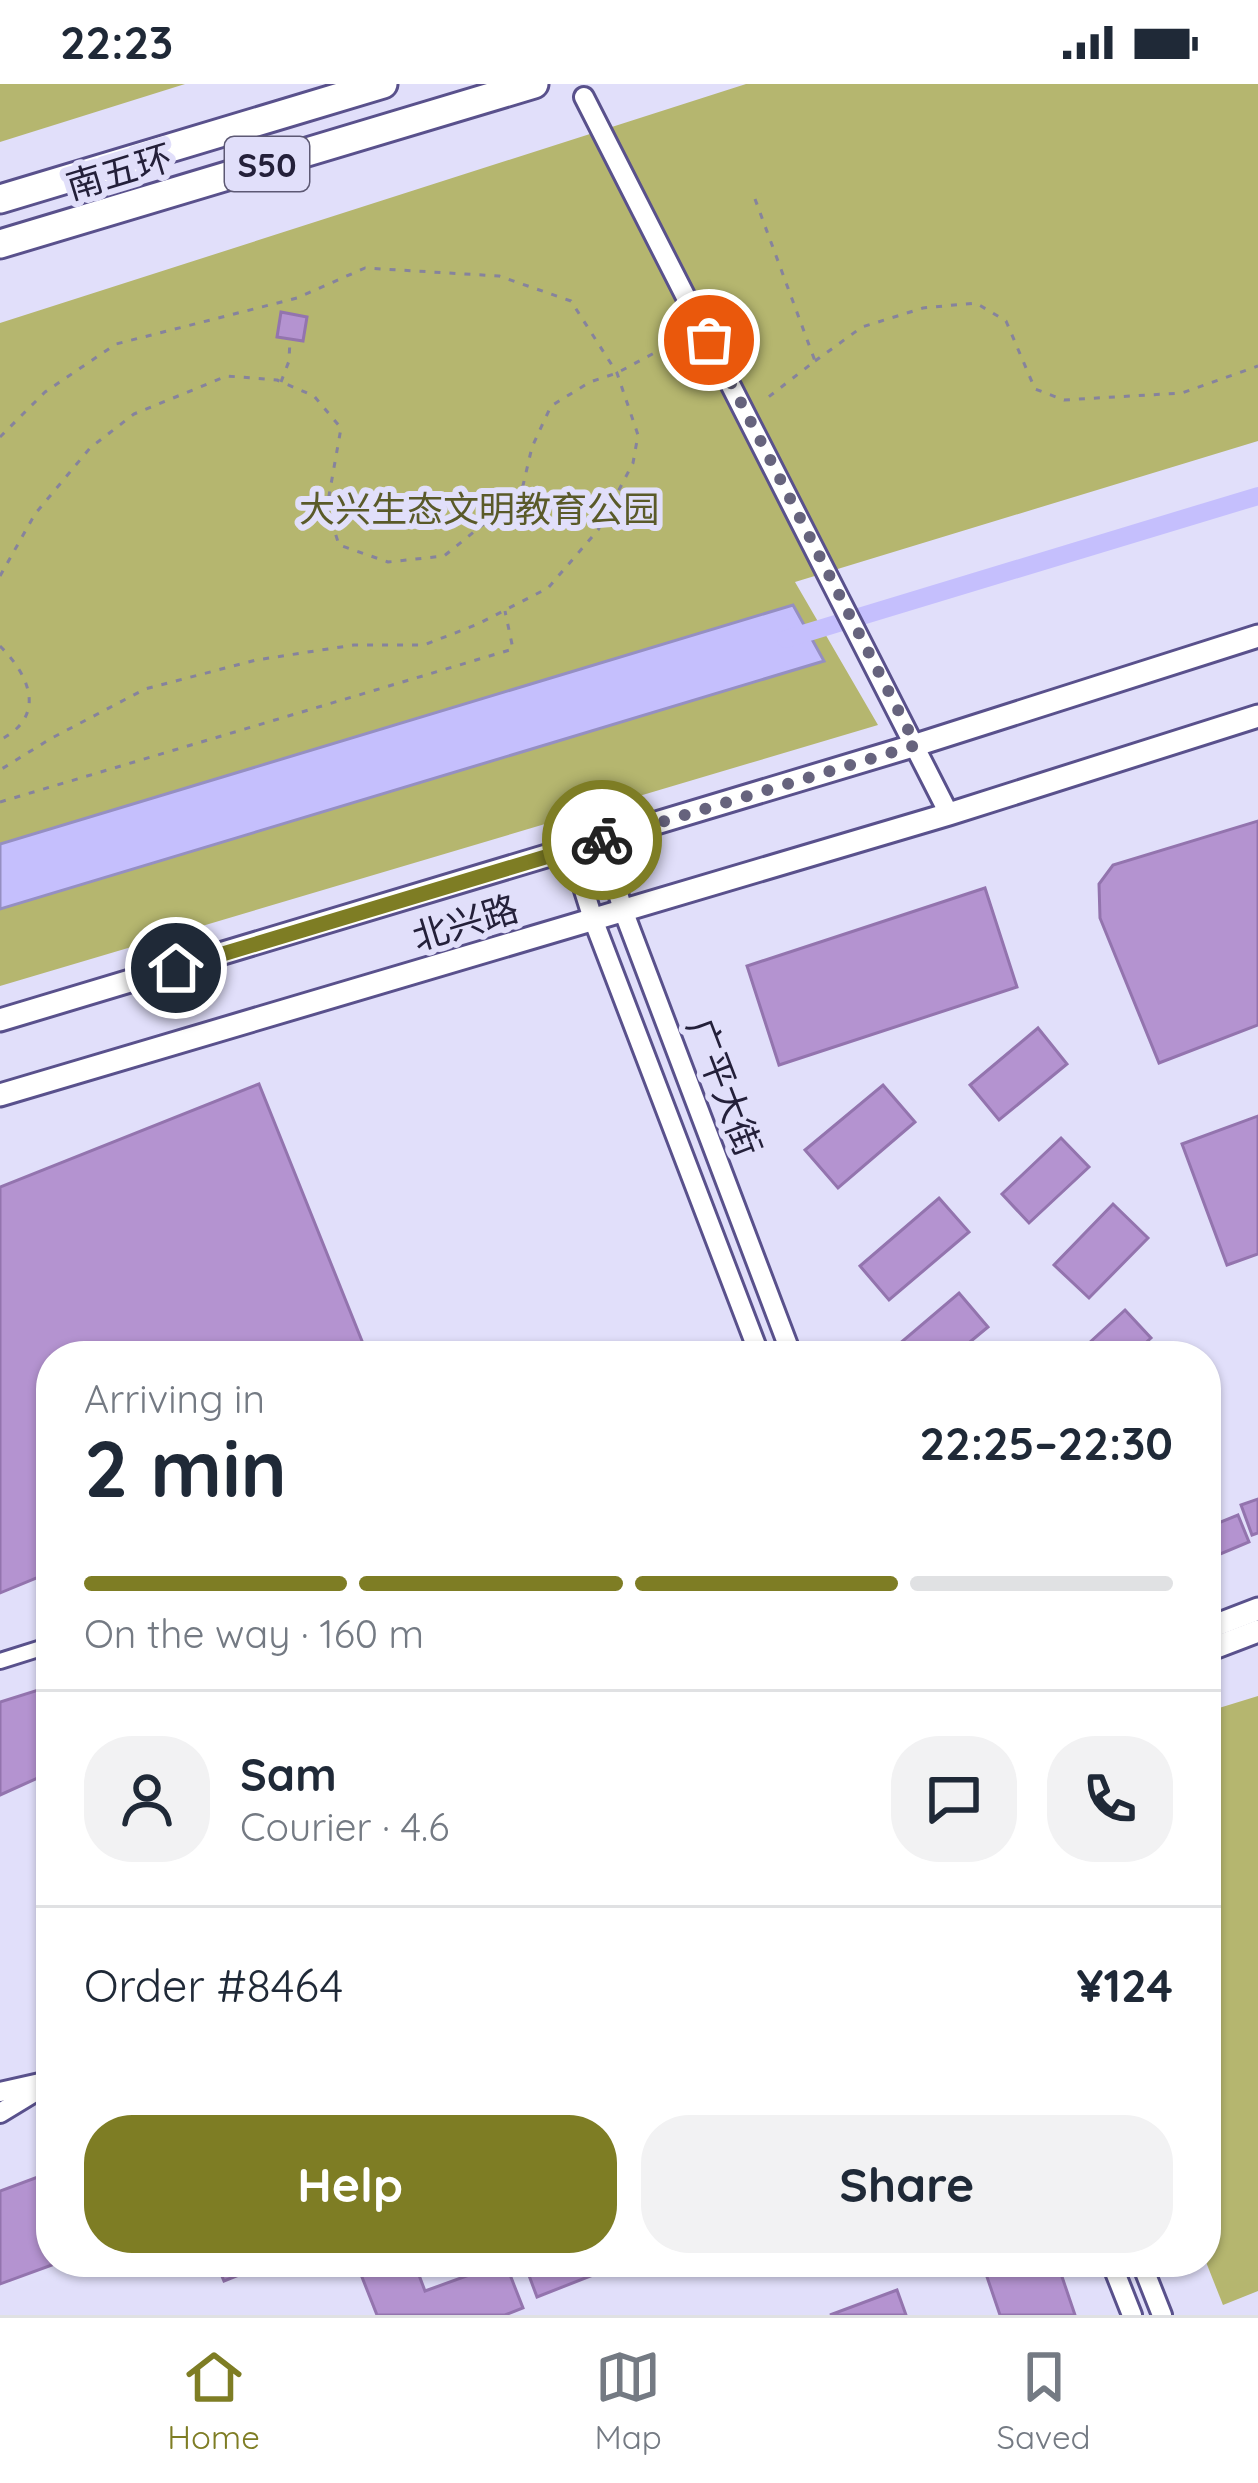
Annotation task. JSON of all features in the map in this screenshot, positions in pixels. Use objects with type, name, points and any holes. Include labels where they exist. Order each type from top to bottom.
[{"type":"highway","name":"南五环","points":[[0,199],[383,84]]},
{"type":"highway","name":"南五环","points":[[0,244],[534,84]]},
{"type":"main road","name":"北兴路","points":[[0,1020],[916,745],[1258,636]]},
{"type":"main road","name":"北兴路","points":[[0,1095],[949,814],[1258,716]]},
{"type":"main road","points":[[1221,1623],[1258,1609]]},
{"type":"main road","points":[[1221,1645],[1258,1631]]},
{"type":"street","points":[[584,97],[949,814]]},
{"type":"street","name":"广平大街","points":[[602,840],[622,910],[786,1341]]},
{"type":"street","name":"广平大街","points":[[572,849],[593,919],[754,1341]]},
{"type":"street","points":[[0,1661],[36,1650]]},
{"type":"street","points":[[0,2092],[36,2084]]},
{"type":"street","points":[[0,2113],[36,2090]]},
{"type":"street","points":[[1118,2277],[1132,2315]]},
{"type":"street","points":[[1147,2277],[1162,2315]]},
{"type":"path","points":[[755,199],[815,361]]},
{"type":"path","points":[[0,437],[45,392],[116,344],[297,298],[365,268],[499,276],[572,301],[617,374],[638,435],[633,463],[598,530],[548,588],[424,645],[354,646],[256,660],[145,689],[0,770]]},
{"type":"path","points":[[746,414],[862,327],[923,308],[976,302],[1006,321],[1036,388],[1064,400],[1182,393],[1258,366]]},
{"type":"path","points":[[0,576],[34,514],[90,448],[134,414],[227,376],[281,382],[314,396],[340,428],[327,507],[339,545],[388,562],[444,556],[521,494],[532,447],[551,406],[669,345],[690,304]]},
{"type":"path","points":[[281,382],[290,361],[290,339]]},
{"type":"path","points":[[0,802],[512,649],[505,610]]},
{"type":"path","points":[[0,646],[22,668],[30,706],[18,731],[0,740]]},
{"type":"green space","points":[[0,84],[185,84],[0,142]]},
{"type":"green space","name":"大兴生态文明教育公园","points":[[746,84],[1258,84],[1258,441],[795,582],[878,725],[0,986],[0,323]]},
{"type":"green space","points":[[1258,1696],[1258,2291],[1223,2305],[1212,2277],[1221,2277],[1221,1707]]},
{"type":"shaded area","points":[[793,605],[824,661],[0,909],[0,844]]},
{"type":"building","points":[[281,312],[307,317],[303,341],[277,337]]},
{"type":"building","points":[[1258,821],[1258,1025],[1159,1063],[1100,918],[1099,884],[1113,865]]},
{"type":"building","points":[[985,888],[1017,987],[779,1065],[747,966]]},
{"type":"building","points":[[1038,1028],[1067,1064],[999,1120],[970,1085]]},
{"type":"building","points":[[259,1084],[362,1341],[36,1341],[36,1578],[0,1593],[0,1187]]},
{"type":"building","points":[[883,1085],[915,1122],[838,1188],[805,1150]]},
{"type":"building","points":[[1258,1116],[1258,1254],[1227,1265],[1182,1144]]},
{"type":"building","points":[[1061,1138],[1089,1167],[1029,1223],[1002,1194]]},
{"type":"building","points":[[939,1198],[969,1232],[889,1300],[860,1266]]},
{"type":"building","points":[[1113,1204],[1148,1238],[1089,1298],[1054,1265]]},
{"type":"building","points":[[959,1293],[988,1327],[971,1341],[903,1341]]},
{"type":"building","points":[[1125,1310],[1151,1338],[1148,1341],[1091,1341]]},
{"type":"building","points":[[1258,1499],[1258,1533],[1252,1535],[1241,1505]]},
{"type":"building","points":[[1238,1515],[1249,1542],[1221,1554],[1221,1522]]},
{"type":"building","points":[[36,1691],[36,1779],[0,1795],[0,1702]]},
{"type":"building","points":[[36,2178],[36,2271],[0,2284],[0,2191]]},
{"type":"building","points":[[362,2277],[420,2277],[425,2291],[464,2277],[511,2277],[523,2308],[505,2315],[377,2315]]},
{"type":"building","points":[[530,2277],[588,2277],[537,2297]]},
{"type":"building","points":[[987,2277],[1062,2277],[1075,2315],[1000,2315]]},
{"type":"building","points":[[897,2290],[906,2315],[830,2315]]},
{"type":"waterway","points":[[786,639],[1258,496]]},
{"type":"way so far","points":[[602,840],[916,745],[709,340]]},
{"type":"route","points":[[176,968],[602,840]]}]
